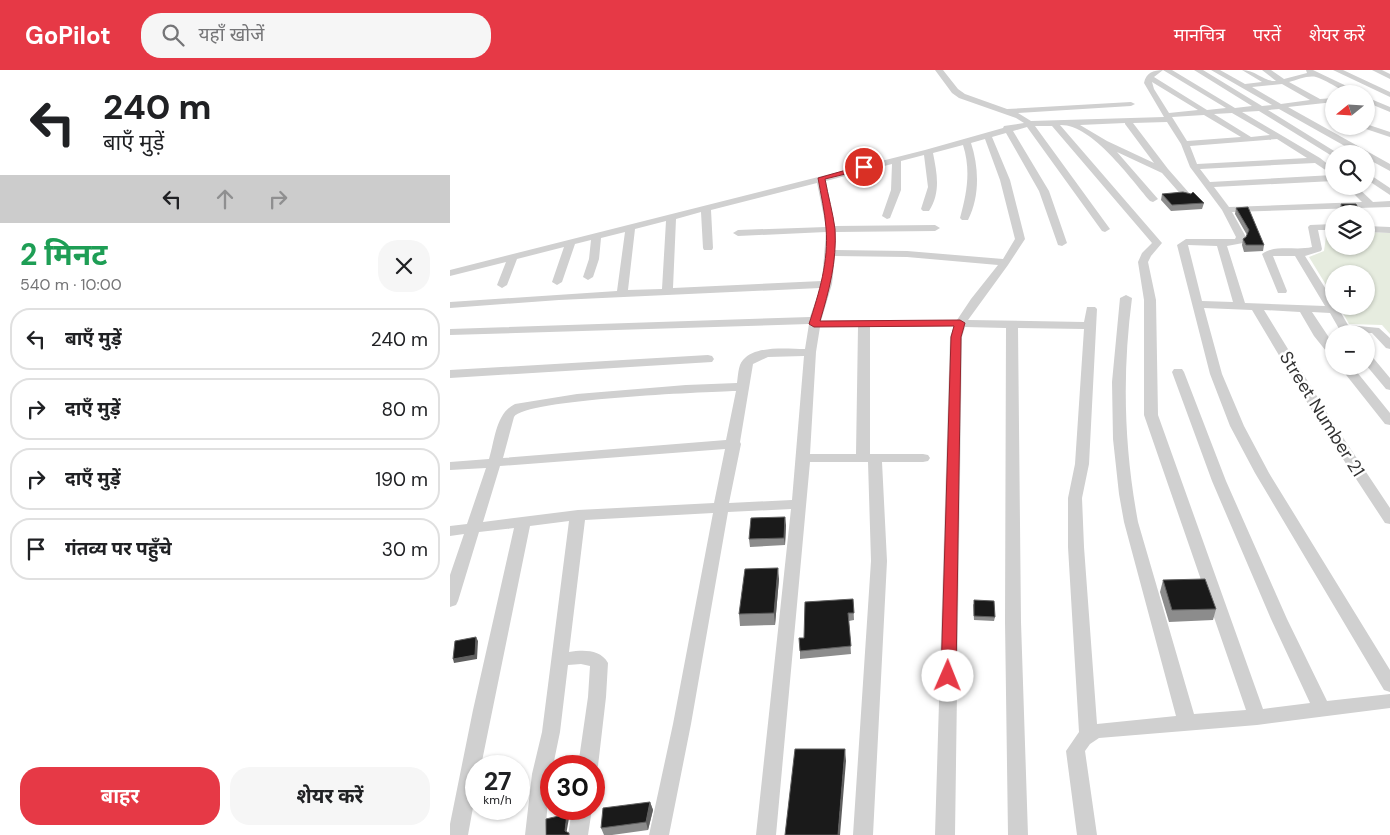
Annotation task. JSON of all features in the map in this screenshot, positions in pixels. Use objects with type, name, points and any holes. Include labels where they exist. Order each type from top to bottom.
[{"type":"street","points":[[939,70],[955,91],[962,96],[1019,116],[1028,124],[1105,229]]},
{"type":"street","points":[[1149,76],[1159,70]]},
{"type":"street","points":[[1167,70],[1325,166]]},
{"type":"street","points":[[1198,70],[1325,148]]},
{"type":"street","points":[[1215,70],[1350,145]]},
{"type":"street","points":[[1246,70],[1269,83]]},
{"type":"street","points":[[1266,70],[1283,82],[1325,105]]},
{"type":"street","points":[[1288,70],[1300,76]]},
{"type":"street","points":[[1308,70],[1338,85]]},
{"type":"street","points":[[1337,70],[1390,95]]},
{"type":"street","points":[[1376,70],[1390,77]]},
{"type":"street","points":[[1227,87],[1283,82],[1300,76],[1317,74]]},
{"type":"street","points":[[1149,76],[1249,139]]},
{"type":"street","points":[[1149,76],[1148,83],[1185,144],[1194,167],[1226,209],[1242,237],[1236,242],[1191,242],[1183,244],[1216,374],[1237,426],[1262,474],[1390,685]]},
{"type":"street","points":[[1377,88],[1390,86]]},
{"type":"street","points":[[1154,95],[1200,89]]},
{"type":"street","points":[[450,273],[928,152],[1007,128],[1028,124],[1128,122],[1206,112],[1325,101]]},
{"type":"street","points":[[1375,103],[1390,110]]},
{"type":"street","points":[[1004,111],[1131,104]]},
{"type":"street","points":[[1128,122],[1165,171],[1188,196]]},
{"type":"street","points":[[1054,123],[1157,242],[1146,255],[1143,262],[1150,300],[1151,415],[1257,717]]},
{"type":"street","points":[[1072,123],[1104,143],[1165,171]]},
{"type":"street","points":[[1007,128],[1044,191],[1062,243]]},
{"type":"street","points":[[1375,129],[1390,135]]},
{"type":"street","points":[[945,835],[956,337],[960,323],[1020,239],[1006,180],[987,134]]},
{"type":"street","points":[[1185,144],[1277,137]]},
{"type":"street","points":[[965,218],[973,182],[973,161],[966,140]]},
{"type":"street","points":[[1104,143],[1153,198]]},
{"type":"street","points":[[926,209],[931,200],[934,184],[928,152]]},
{"type":"street","points":[[887,216],[896,190],[897,159]]},
{"type":"street","points":[[1375,159],[1390,168]]},
{"type":"street","points":[[1194,167],[1317,160]]},
{"type":"street","points":[[766,835],[803,458],[810,352],[814,322],[827,284],[830,253],[830,229],[821,178]]},
{"type":"street","points":[[1208,185],[1325,178]]},
{"type":"street","points":[[1375,181],[1390,192]]},
{"type":"street","points":[[1360,195],[1371,205],[1390,204]]},
{"type":"street","points":[[1226,209],[1325,206]]},
{"type":"street","points":[[706,208],[708,248]]},
{"type":"street","points":[[667,292],[670,218]]},
{"type":"street","points":[[1282,291],[1267,254],[1274,252],[1299,253],[1317,249],[1313,227],[1325,227]]},
{"type":"street","points":[[622,294],[630,228]]},
{"type":"street","points":[[738,233],[830,229],[935,228]]},
{"type":"street","points":[[1375,229],[1390,230]]},
{"type":"street","points":[[588,277],[594,259],[596,236]]},
{"type":"street","points":[[557,282],[571,242]]},
{"type":"street","points":[[1221,242],[1240,306]]},
{"type":"street","points":[[830,253],[916,255],[1005,262]]},
{"type":"street","points":[[1299,253],[1325,297]]},
{"type":"street","points":[[502,285],[513,257]]},
{"type":"street","points":[[450,305],[827,284]]},
{"type":"street","points":[[1126,298],[1120,340],[1118,379],[1124,490],[1131,522],[1187,723]]},
{"type":"street","points":[[1198,304],[1325,310]]},
{"type":"street","name":"Street Number 21","points":[[1256,307],[1327,424],[1390,519]]},
{"type":"street","points":[[1088,734],[1076,547],[1075,498],[1082,464],[1091,309]]},
{"type":"street","points":[[1304,309],[1325,342]]},
{"type":"street","points":[[450,332],[814,322],[1090,326]]},
{"type":"street","points":[[863,835],[879,561],[869,457],[864,324]]},
{"type":"street","points":[[1012,324],[1013,622],[1018,835]]},
{"type":"street","points":[[1375,330],[1390,345]]},
{"type":"street","points":[[659,835],[682,724],[748,363],[752,359],[769,354],[810,352]]},
{"type":"street","points":[[450,374],[708,359]]},
{"type":"street","points":[[1375,368],[1390,386]]},
{"type":"street","points":[[1178,372],[1219,481],[1279,619],[1322,709]]},
{"type":"street","points":[[1352,375],[1390,421]]},
{"type":"street","points":[[450,600],[472,528],[496,463],[507,417],[511,411],[520,407],[577,398],[744,387]]},
{"type":"street","points":[[450,466],[734,444]]},
{"type":"street","points":[[803,458],[923,458]]},
{"type":"street","points":[[450,531],[578,515],[798,504]]},
{"type":"street","points":[[535,835],[578,515]]},
{"type":"street","points":[[458,835],[482,710],[523,522]]},
{"type":"street","points":[[560,660],[587,657],[595,659],[598,663],[597,697],[589,755]]},
{"type":"street","points":[[1087,835],[1075,750],[1080,740],[1088,734],[1105,729],[1257,717],[1390,701]]},
{"type":"street","points":[[578,835],[580,820]]},
{"type":"shaded area","points":[[1375,232],[1390,233],[1390,334],[1382,325],[1349,324],[1344,315],[1375,315],[1375,265],[1325,265],[1325,283],[1309,257],[1324,251],[1325,244],[1325,255],[1375,255]]},
{"type":"building","points":[[1183,192],[1191,194],[1193,192],[1204,203],[1172,205],[1162,194]]},
{"type":"building","points":[[1248,207],[1264,245],[1246,245],[1243,239],[1249,230],[1236,208]]},
{"type":"building","points":[[785,517],[784,538],[749,539],[751,518]]},
{"type":"building","points":[[778,568],[774,613],[739,614],[745,569]]},
{"type":"building","points":[[1205,579],[1216,609],[1172,610],[1163,580]]},
{"type":"building","points":[[853,599],[854,613],[848,613],[851,646],[800,651],[799,638],[804,638],[805,602]]},
{"type":"building","points":[[974,600],[994,601],[995,617],[974,616]]},
{"type":"building","points":[[476,637],[475,655],[453,659],[455,641]]},
{"type":"building","points":[[795,749],[845,749],[838,835],[785,835]]},
{"type":"building","points":[[650,802],[646,822],[601,828],[602,820],[605,820],[605,808]]},
{"type":"building","points":[[546,820],[566,820],[565,831],[569,835],[546,835]]},
{"type":"route","points":[[864,167],[821,178],[830,229],[830,253],[827,284],[814,324],[960,323],[956,337],[948,676]]}]
